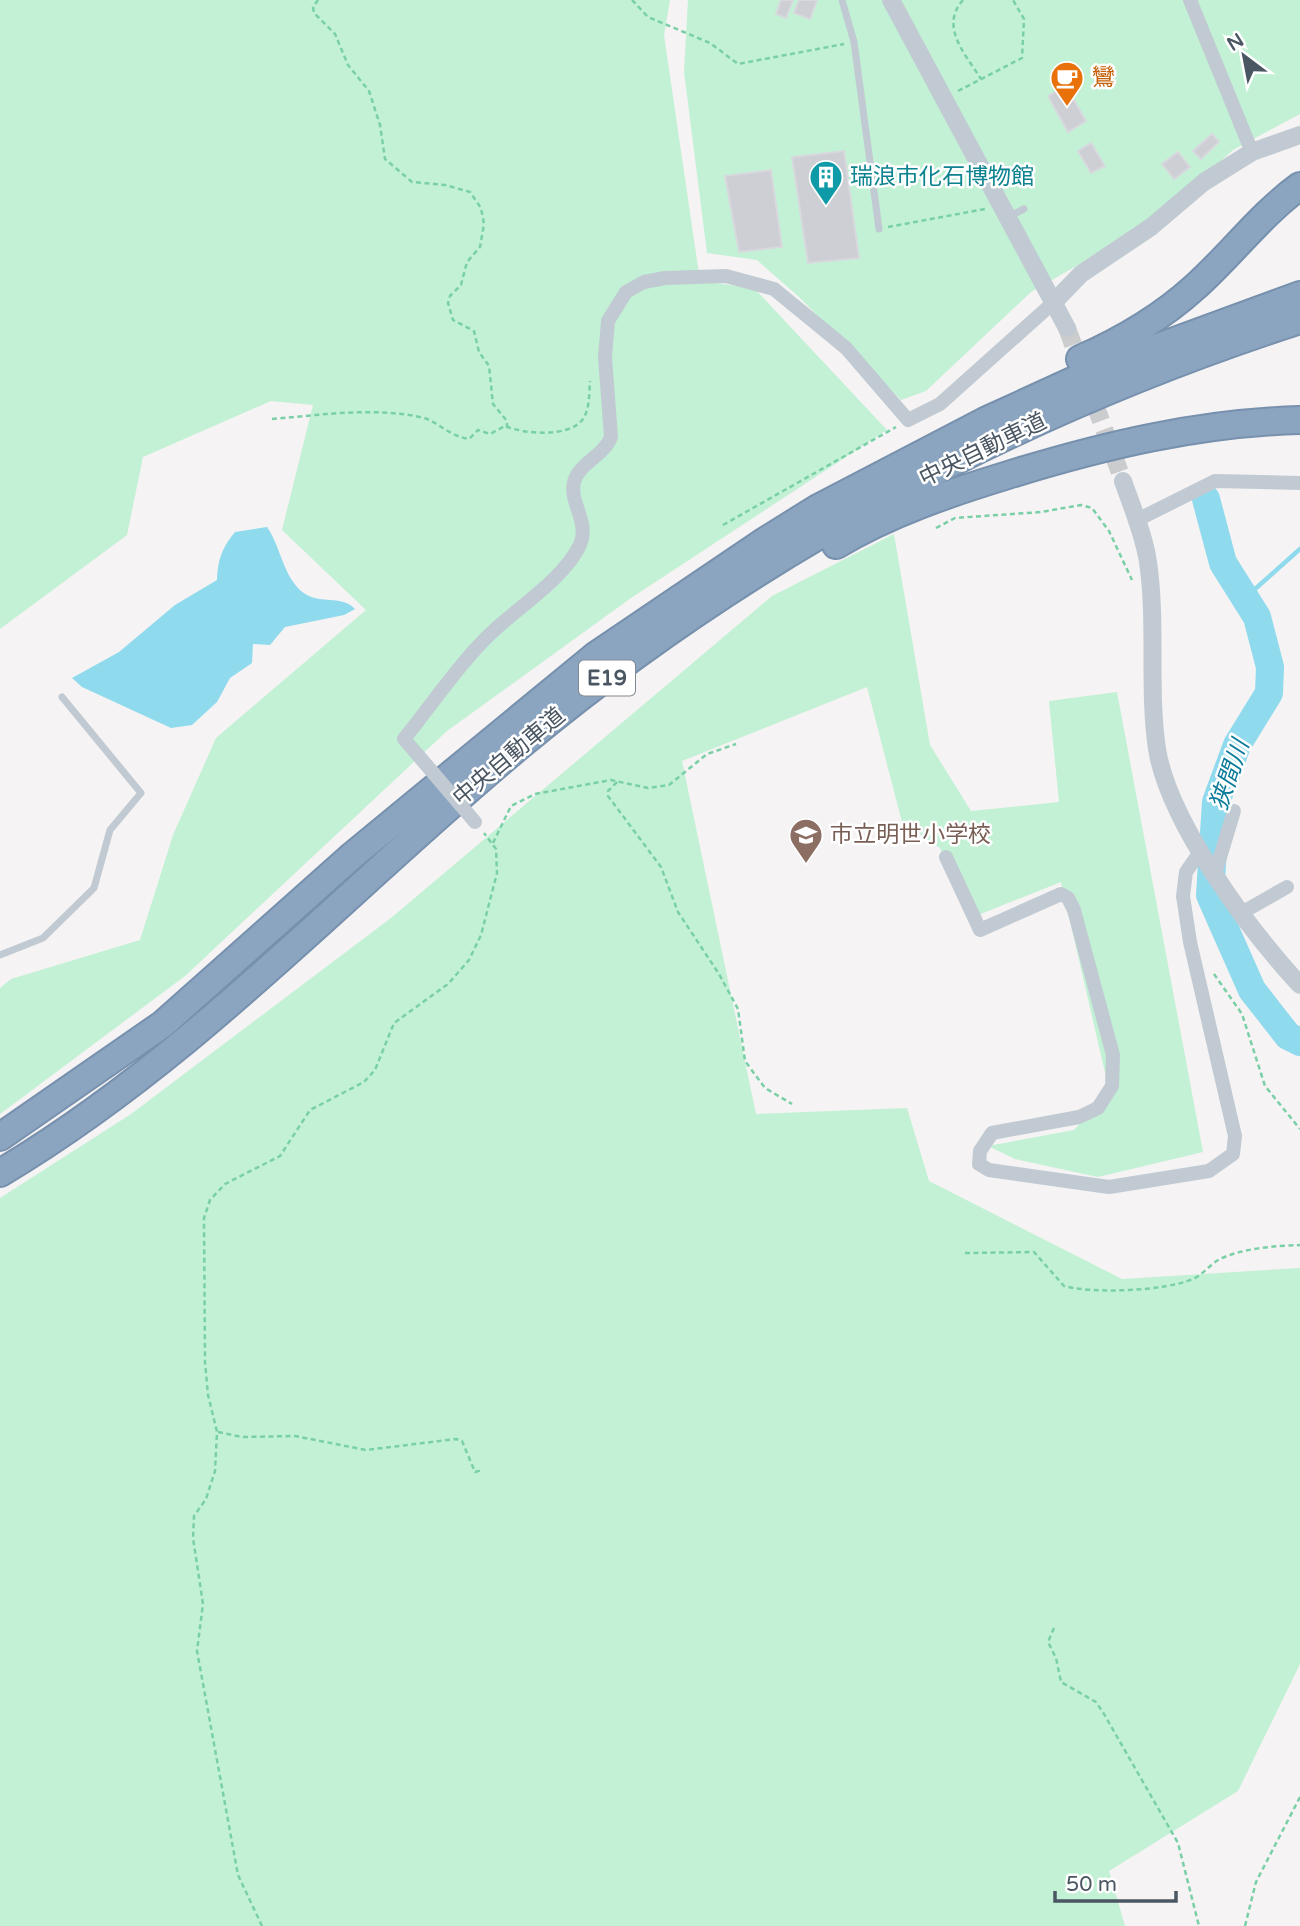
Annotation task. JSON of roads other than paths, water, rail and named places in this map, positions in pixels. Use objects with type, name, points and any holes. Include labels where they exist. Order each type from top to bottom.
[{"type":"highway","points":[[818,508],[891,455],[940,426],[1099,351],[1160,314],[1195,287],[1275,204],[1300,186]]},
{"type":"highway","name":"中央自動車道","points":[[0,1138],[163,1024],[353,855],[595,656],[696,585],[818,508],[985,421],[1101,368],[1300,295]]},
{"type":"highway","name":"中央自動車道","points":[[0,1173],[133,1083],[204,1025],[524,742],[745,580],[855,515],[1020,430],[1114,389],[1300,320]]},
{"type":"highway","points":[[589,692],[608,691],[728,608],[851,536],[942,495],[1096,447],[1186,429],[1300,420]]},
{"type":"street","points":[[891,0],[1067,328]]},
{"type":"street","points":[[1190,0],[1252,152]]},
{"type":"street","points":[[475,822],[404,739],[468,657],[560,572],[581,542],[583,523],[573,488],[575,479],[607,447],[611,437],[605,358],[608,321],[626,292],[644,282],[726,276],[759,282],[774,289],[846,348],[908,420],[940,404],[1054,302],[1081,274],[1152,228],[1204,182],[1252,152],[1300,135]]},
{"type":"street","points":[[1123,481],[1148,562],[1157,751],[1172,796],[1200,852],[1239,908],[1300,985]]},
{"type":"street","points":[[1137,520],[1215,481],[1300,483]]},
{"type":"street","points":[[1216,874],[1234,810]]},
{"type":"street","points":[[946,857],[980,930],[1049,897],[1061,894],[1068,898],[1074,910],[1112,1055],[1112,1086],[1098,1108],[1079,1117],[992,1133],[980,1151],[979,1164],[989,1170],[1109,1187],[1209,1171],[1233,1154],[1235,1136],[1190,942],[1183,896],[1186,872],[1200,852]]},
{"type":"street","points":[[1239,908],[1287,887]]},
{"type":"lane","points":[[842,0],[854,42],[879,229]]},
{"type":"lane","points":[[1008,218],[1024,209]]},
{"type":"lane","points":[[0,955],[43,938],[94,888],[110,830],[141,793],[62,697]]},
{"type":"water","points":[[267,527],[289,574],[301,590],[315,598],[345,602],[355,609],[344,615],[285,627],[270,645],[253,644],[252,663],[230,678],[217,702],[192,725],[171,728],[82,687],[72,678],[119,652],[175,605],[217,580],[221,554],[235,532]]},
{"type":"waterway","name":"狭間川","points":[[1206,499],[1223,563],[1257,617],[1270,667],[1269,693],[1237,745],[1216,802],[1210,895],[1252,990],[1288,1036],[1300,1042]]},
{"type":"waterway","points":[[1246,597],[1300,549]]},
{"type":"tunnel","points":[[1067,328],[1123,481]]},
{"type":"place","name":"鸞","points":[[1067,108]]},
{"type":"place","name":"瑞浪市化石博物館","points":[[826,207]]},
{"type":"place","name":"市立明世小学校","points":[[806,865]]}]
